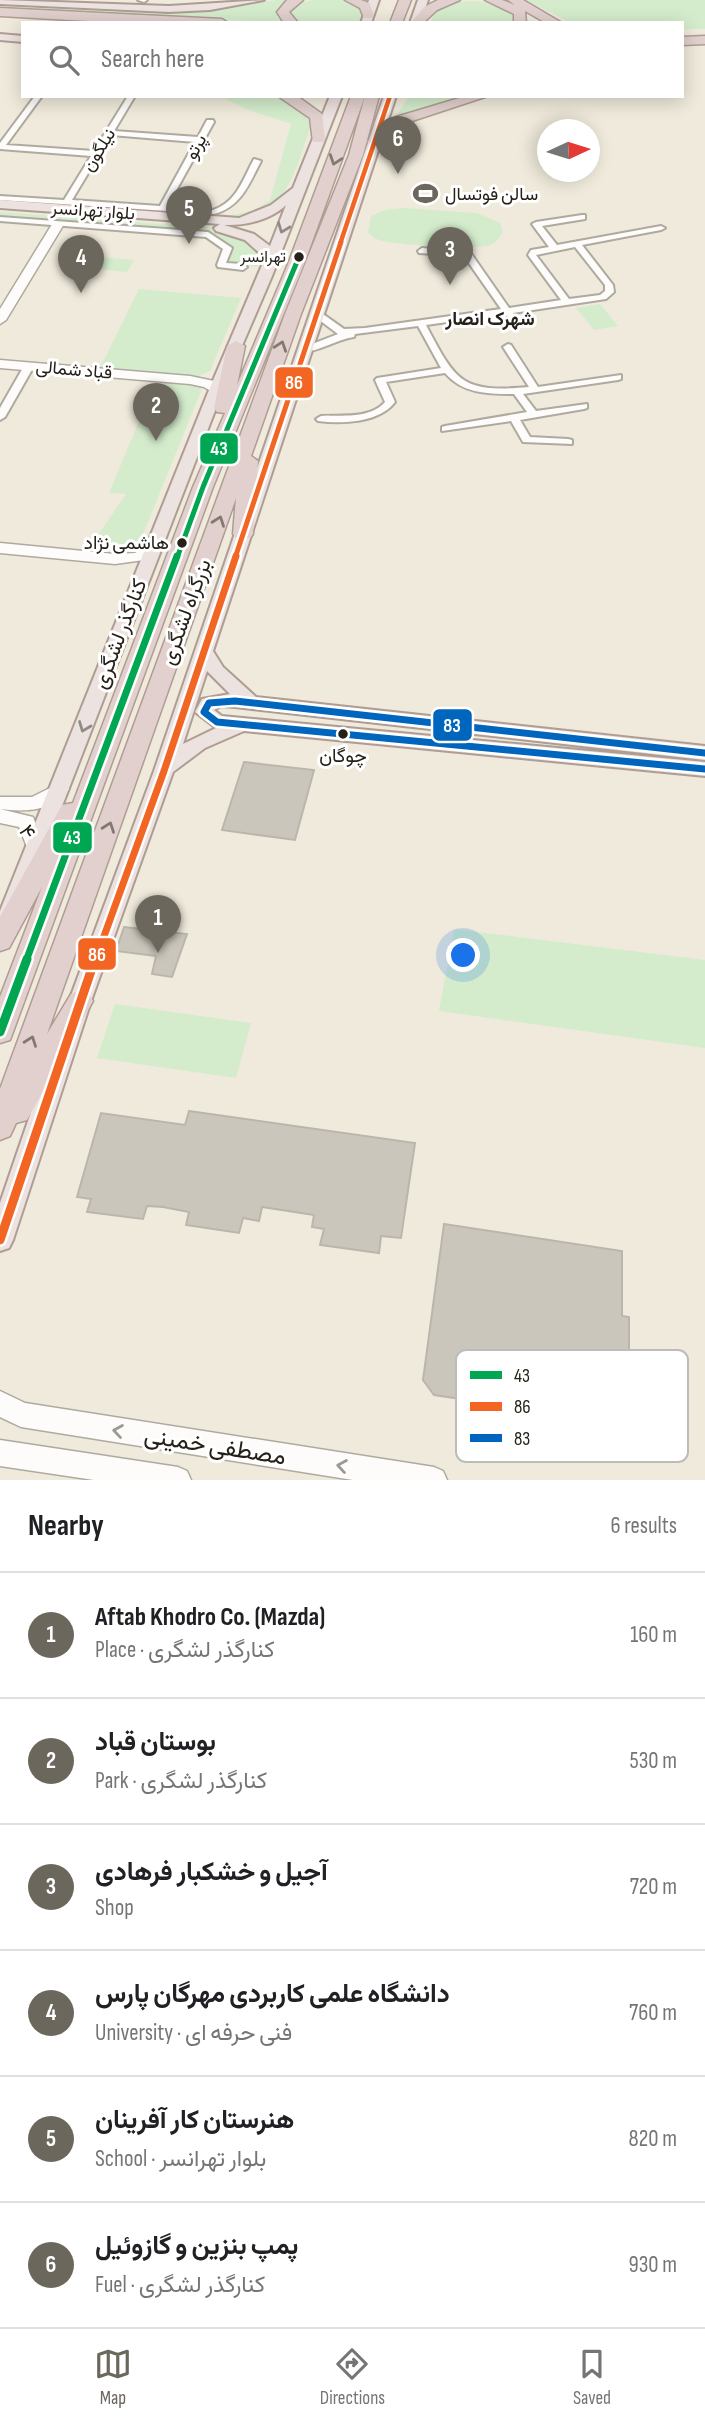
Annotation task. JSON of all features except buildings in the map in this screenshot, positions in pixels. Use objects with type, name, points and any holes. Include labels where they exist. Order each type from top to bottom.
[{"type":"highway","points":[[289,21],[282,12],[288,4],[297,0]]},
{"type":"highway","points":[[351,0],[365,6],[367,19]]},
{"type":"highway","points":[[387,21],[393,0]]},
{"type":"highway","points":[[397,21],[405,0]]},
{"type":"highway","points":[[417,21],[434,5],[454,0]]},
{"type":"highway","points":[[491,0],[518,10],[521,14],[520,21]]},
{"type":"highway","points":[[514,0],[551,21]]},
{"type":"highway","points":[[0,12],[105,21]]},
{"type":"highway","points":[[47,16],[172,21]]},
{"type":"highway","points":[[0,22],[21,24]]},
{"type":"highway","points":[[0,28],[21,30]]},
{"type":"highway","points":[[689,36],[705,40]]},
{"type":"highway","points":[[684,50],[705,49]]},
{"type":"highway","points":[[289,98],[317,117],[318,139]]},
{"type":"highway","name":"بزرگراه لشگری","points":[[0,1032],[203,488],[296,264],[357,98]]},
{"type":"highway","name":"بزرگراه لشگری","points":[[0,1128],[293,314],[356,155],[371,98]]},
{"type":"highway","points":[[374,142],[401,120],[474,98]]},
{"type":"highway","points":[[293,314],[346,228]]},
{"type":"highway","points":[[203,488],[236,346]]},
{"type":"highway","points":[[243,534],[251,433]]},
{"type":"highway","points":[[0,940],[114,727]]},
{"type":"highway","points":[[0,1142],[80,1001]]},
{"type":"main road","points":[[0,1],[142,3],[199,8],[259,0]]},
{"type":"main road","points":[[367,19],[374,0]]},
{"type":"main road","points":[[417,21],[423,0]]},
{"type":"main road","points":[[0,37],[21,39]]},
{"type":"main road","name":"کنارگذر لشگری","points":[[0,940],[216,390],[335,98]]},
{"type":"main road","points":[[0,1240],[80,1001],[164,771],[389,98]]},
{"type":"main road","name":"بلوار تهرانسر","points":[[0,209],[210,227],[239,227],[285,202],[299,186]]},
{"type":"main road","name":"بلوار تهرانسر","points":[[0,204],[122,213],[239,227],[262,243],[271,257]]},
{"type":"main road","points":[[204,651],[216,671],[252,704]]},
{"type":"main road","points":[[705,752],[220,700],[209,704],[204,712],[217,722],[705,769]]},
{"type":"main road","points":[[164,771],[183,752],[206,737],[247,725]]},
{"type":"street","points":[[1,147],[38,98]]},
{"type":"street","name":"نیلگون","points":[[66,203],[131,98]]},
{"type":"street","name":"پرتو","points":[[162,209],[210,122]]},
{"type":"street","points":[[109,133],[201,140]]},
{"type":"street","points":[[1,147],[97,154]]},
{"type":"street","points":[[0,198],[214,212],[226,209],[236,200],[257,161]]},
{"type":"street","name":"نیلگون","points":[[103,205],[122,213]]},
{"type":"street","points":[[553,246],[536,224],[582,217]]},
{"type":"street","points":[[0,219],[208,235],[228,248],[221,265],[243,267]]},
{"type":"street","points":[[0,320],[58,224]]},
{"type":"street","points":[[567,302],[532,255],[534,251],[660,228]]},
{"type":"street","points":[[509,313],[604,297],[610,292],[609,285],[576,243]]},
{"type":"street","points":[[422,251],[467,254],[509,313]]},
{"type":"street","points":[[305,350],[343,335],[609,300],[604,297]]},
{"type":"street","points":[[317,314],[342,332],[423,326]]},
{"type":"street","points":[[423,326],[448,370],[458,382],[476,390],[516,391],[618,377]]},
{"type":"street","points":[[508,346],[535,389]]},
{"type":"street","name":"قباد شمالی","points":[[0,364],[190,380]]},
{"type":"street","points":[[0,417],[30,366]]},
{"type":"street","points":[[321,419],[377,413],[386,409],[390,402],[380,380],[448,370]]},
{"type":"street","points":[[190,380],[210,378],[224,371]]},
{"type":"street","points":[[190,380],[209,384],[216,390]]},
{"type":"street","points":[[516,391],[534,415]]},
{"type":"street","points":[[445,429],[584,406]]},
{"type":"street","points":[[514,418],[527,440],[568,442]]},
{"type":"street","points":[[0,556],[113,563],[139,557],[156,546]]},
{"type":"street","points":[[0,548],[113,563],[142,577]]},
{"type":"street","points":[[0,803],[30,806],[44,801],[60,789]]},
{"type":"street","name":"۴","points":[[9,817],[26,822],[36,847]]},
{"type":"street","name":"مصطفی خمینی","points":[[7,1411],[434,1480]]},
{"type":"street","name":"مصطفی خمینی","points":[[0,1453],[178,1480]]},
{"type":"green space","points":[[277,0],[294,0],[283,5],[288,21],[0,8],[0,3],[173,12],[217,10]]},
{"type":"green space","points":[[313,0],[344,0],[364,9],[357,11],[365,12],[361,21],[298,21],[290,15],[297,4]]},
{"type":"green space","points":[[526,0],[705,0],[705,29],[684,29],[684,21],[567,21]]},
{"type":"green space","points":[[471,1],[514,9],[516,21],[432,21],[441,7]]},
{"type":"green space","points":[[224,98],[285,99],[304,114],[311,126],[293,175],[276,201],[264,210],[248,215],[228,216],[255,210],[270,200],[291,124],[246,109]]},
{"type":"green space","points":[[408,98],[468,98],[396,117]]},
{"type":"green space","points":[[402,208],[477,213],[500,223],[503,232],[490,245],[465,247],[384,241],[376,239],[368,232],[371,216],[385,210]]},
{"type":"green space","points":[[0,212],[217,228],[247,240],[263,252],[258,267],[223,263],[229,247],[215,236],[202,233],[0,217]]},
{"type":"green space","points":[[88,256],[134,260],[127,272],[81,267]]},
{"type":"green space","points":[[139,289],[241,298],[210,371],[197,377],[100,368]]},
{"type":"green space","points":[[600,304],[618,326],[594,330],[576,308]]},
{"type":"green space","points":[[155,383],[199,386],[202,389],[137,549],[126,553],[89,548],[126,494],[109,493]]},
{"type":"green space","points":[[454,929],[705,960],[705,1048],[439,1011]]},
{"type":"green space","points":[[115,1004],[251,1023],[236,1078],[97,1058]]},
{"type":"transit line","name":"86","points":[[0,1240],[80,1001],[164,771],[389,98]]},
{"type":"transit line","name":"43","points":[[0,1032],[203,487],[299,257]]},
{"type":"transit line","name":"83","points":[[705,753],[235,701],[209,703],[204,712],[217,722],[705,769]]},
{"type":"place","name":"پمپ بنزین و گازوئیل","points":[[398,174]]},
{"type":"place","name":"سالن فوتسال","points":[[425,194]]},
{"type":"place","name":"هنرستان کار آفرینان","points":[[189,244]]},
{"type":"place","name":"تهرانسر","points":[[299,257]]},
{"type":"place","name":"آجیل و خشکبار فرهادی","points":[[450,285]]},
{"type":"place","name":"دانشگاه علمی کاربردی مهرگان پارس","points":[[81,293]]},
{"type":"place","name":"بوستان قباد","points":[[156,441]]},
{"type":"place","name":"هاشمی نژاد","points":[[182,543]]},
{"type":"place","name":"چوگان","points":[[343,734]]},
{"type":"place","name":"Aftab Khodro Co. (Mazda)","points":[[158,953]]},
{"type":"district","name":"شهرک انصار","points":[[490,319]]}]
